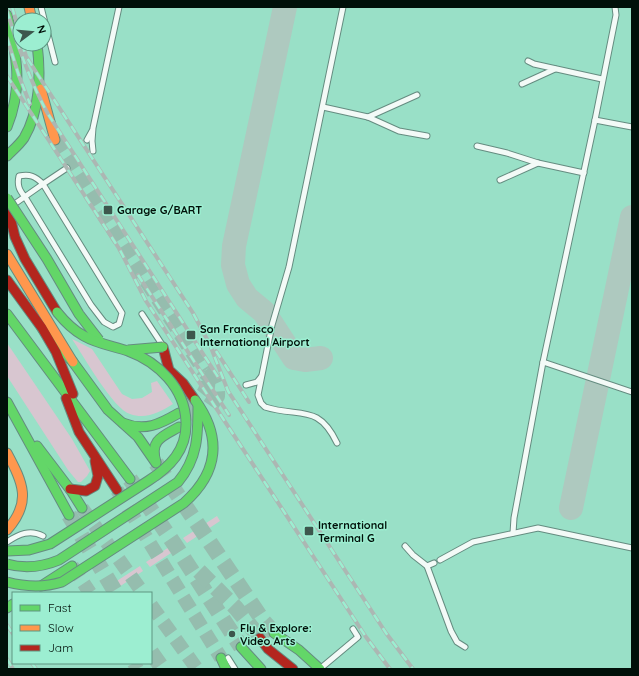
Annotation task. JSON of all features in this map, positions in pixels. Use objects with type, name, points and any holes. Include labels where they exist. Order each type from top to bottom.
[{"type":"main road","points":[[7,15],[14,39],[18,79],[31,122]]},
{"type":"main road","points":[[7,133],[18,125],[31,122],[42,127],[55,140],[43,100],[38,52]]},
{"type":"main road","points":[[7,156],[21,141],[31,122],[39,74]]},
{"type":"main road","points":[[7,128],[15,104],[18,79]]},
{"type":"main road","points":[[7,198],[39,247],[77,314],[87,327],[100,341],[120,351],[154,361],[169,370],[183,383],[208,421],[211,430],[213,450],[212,460],[206,478],[190,499],[62,582],[49,586],[33,588],[7,582]]},
{"type":"main road","points":[[7,204],[15,237],[25,259],[36,280],[65,323],[86,338],[140,356],[154,364],[165,373],[174,385],[187,414],[187,424],[186,433],[176,458],[159,473],[50,544],[36,550],[26,552],[7,551]]},
{"type":"main road","points":[[7,254],[73,362],[108,410],[138,437],[156,464],[152,451],[154,444],[179,427]]},
{"type":"main road","points":[[7,280],[42,328],[73,362]]},
{"type":"main road","points":[[7,314],[130,478]]},
{"type":"main road","points":[[42,328],[56,352],[83,417]]},
{"type":"main road","points":[[120,351],[163,347],[169,370]]},
{"type":"main road","points":[[63,390],[79,432],[117,490]]},
{"type":"main road","points":[[7,402],[69,515]]},
{"type":"main road","points":[[7,564],[17,567],[38,567],[58,560],[178,482],[191,463],[196,450],[198,440],[198,405]]},
{"type":"main road","points":[[117,419],[132,427],[140,428],[158,424],[179,413]]},
{"type":"main road","points":[[7,416],[25,435]]},
{"type":"main road","points":[[17,420],[70,489],[82,508]]},
{"type":"main road","points":[[70,489],[85,492],[95,486],[98,472],[89,447]]},
{"type":"main road","points":[[7,453],[21,481],[24,493],[20,513],[15,522],[7,530]]},
{"type":"main road","points":[[32,592],[72,566]]},
{"type":"main road","points":[[274,633],[299,650],[320,669]]},
{"type":"main road","points":[[260,638],[268,649],[293,669]]},
{"type":"main road","points":[[241,647],[261,668]]},
{"type":"lane","points":[[41,7],[55,62]]},
{"type":"lane","points":[[93,151],[93,128],[119,7]]},
{"type":"lane","points":[[337,443],[331,430],[325,422],[318,417],[265,407],[261,403],[258,395],[272,325],[289,267],[343,7]]},
{"type":"lane","points":[[513,533],[543,362],[595,120],[616,15],[615,7]]},
{"type":"lane","points":[[528,62],[602,79]]},
{"type":"lane","points":[[522,84],[555,69]]},
{"type":"lane","points":[[368,117],[417,95]]},
{"type":"lane","points":[[322,107],[368,117],[399,130],[427,136]]},
{"type":"lane","points":[[595,120],[632,127]]},
{"type":"lane","points":[[87,140],[93,128]]},
{"type":"lane","points":[[477,146],[507,153],[538,164],[584,173]]},
{"type":"lane","points":[[500,180],[538,164]]},
{"type":"lane","points":[[7,209],[67,168]]},
{"type":"lane","points":[[28,174],[37,178],[43,184],[122,313],[119,324],[113,327],[104,322],[91,305],[21,193],[17,183],[18,176],[28,174]]},
{"type":"lane","points":[[142,314],[163,347]]},
{"type":"lane","points":[[543,362],[632,392]]},
{"type":"lane","points":[[246,385],[257,382],[261,376]]},
{"type":"lane","points":[[440,560],[473,542],[538,528],[632,548]]},
{"type":"lane","points":[[7,542],[17,535],[30,532],[43,536]]},
{"type":"lane","points":[[405,546],[413,555],[428,566],[451,631],[457,642],[465,647]]},
{"type":"lane","points":[[428,566],[434,563]]},
{"type":"lane","points":[[320,669],[358,636],[353,629]]},
{"type":"lane","points":[[247,664],[248,655]]},
{"type":"lane","points":[[224,661],[235,669]]},
{"type":"shaded area","name":"San Francisco International Airport","points":[[7,7],[632,7],[632,669],[7,669]]},
{"type":"shaded area","points":[[72,339],[92,349],[122,394],[132,399],[142,398],[152,392],[151,383],[157,381],[173,404],[147,416],[136,416],[123,410],[107,392]]},
{"type":"shaded area","points":[[7,343],[72,439],[90,471],[81,482],[78,482],[68,470],[7,376]]},
{"type":"shaded area","points":[[217,516],[220,521],[187,543],[183,538]]},
{"type":"shaded area","points":[[177,542],[180,547],[150,567],[146,562]]},
{"type":"shaded area","points":[[140,566],[143,571],[113,591],[109,586]]},
{"type":"taxiway","points":[[285,7],[234,246],[233,265],[238,284],[247,298],[264,312],[294,358],[305,360],[321,358]]},
{"type":"taxiway","points":[[571,508],[632,217]]},
{"type":"tunnel","points":[[55,140],[204,371]]},
{"type":"tunnel","points":[[184,409],[204,394],[207,384],[207,378],[204,371]]},
{"type":"tunnel","points":[[191,420],[210,406],[217,396],[217,388],[214,382],[204,371]]},
{"type":"tunnel","points":[[156,463],[264,622],[274,633]]},
{"type":"tunnel","points":[[130,479],[241,647]]},
{"type":"tunnel","points":[[117,490],[221,658]]},
{"type":"tunnel","points":[[82,508],[142,592]]},
{"type":"tunnel","points":[[69,515],[115,592]]},
{"type":"tunnel","points":[[72,566],[89,592]]},
{"type":"tunnel","points":[[199,571],[236,608],[260,638]]},
{"type":"tunnel","points":[[152,606],[197,669]]},
{"type":"tunnel","points":[[152,653],[163,669]]},
{"type":"tunnel","points":[[134,664],[137,669]]},
{"type":"railway","points":[[12,7],[14,12]]},
{"type":"railway","points":[[7,11],[25,64],[48,114],[218,377]]},
{"type":"railway","points":[[7,38],[30,104]]},
{"type":"railway","points":[[25,52],[36,72],[193,313],[210,345],[228,391],[386,633],[413,669]]},
{"type":"railway","points":[[7,76],[120,250],[146,301],[366,637],[390,669]]},
{"type":"railway","points":[[138,275],[229,415]]},
{"type":"railway","points":[[216,351],[249,402]]},
{"type":"railway","points":[[7,625],[12,632]]},
{"type":"railway","points":[[7,659],[13,669]]},
{"type":"railway","points":[[33,664],[36,669]]},
{"type":"traffic: fast","points":[[7,15],[16,58],[17,71],[15,99],[7,127]]},
{"type":"traffic: fast","points":[[7,156],[24,138],[33,116],[39,80],[38,52]]},
{"type":"traffic: fast","points":[[7,198],[47,259],[79,314],[99,340]]},
{"type":"traffic: fast","points":[[7,551],[29,550],[50,544],[156,476],[176,457],[184,441],[186,432],[186,422],[181,398],[175,387],[159,369],[150,362],[128,351],[106,345],[84,336],[69,326],[57,312]]},
{"type":"traffic: fast","points":[[7,314],[130,479]]},
{"type":"traffic: fast","points":[[42,328],[73,362],[108,410],[138,437],[156,463]]},
{"type":"traffic: fast","points":[[128,350],[163,347]]},
{"type":"traffic: fast","points":[[7,582],[34,586],[62,582],[184,503],[196,491],[204,479],[210,467],[213,454],[213,441],[210,427],[195,400]]},
{"type":"traffic: fast","points":[[7,402],[69,515]]},
{"type":"traffic: fast","points":[[7,564],[14,566],[33,566],[59,560],[178,482],[190,464],[196,446],[198,405]]},
{"type":"traffic: fast","points":[[123,423],[138,427],[152,426],[179,413]]},
{"type":"traffic: fast","points":[[156,462],[154,455],[156,444],[163,436],[179,427]]},
{"type":"traffic: fast","points":[[37,446],[72,492],[82,508]]},
{"type":"traffic: fast","points":[[41,586],[72,566]]},
{"type":"traffic: fast","points":[[7,608],[12,605]]},
{"type":"traffic: fast","points":[[274,633],[299,650],[320,669]]},
{"type":"traffic: fast","points":[[241,647],[261,669]]},
{"type":"traffic: fast","points":[[221,658],[226,669]]},
{"type":"traffic: slow","points":[[29,7],[30,12]]},
{"type":"traffic: slow","points":[[41,89],[55,140]]},
{"type":"traffic: slow","points":[[7,254],[73,362]]},
{"type":"traffic: slow","points":[[7,453],[21,483],[22,492],[20,510],[15,520],[7,530]]},
{"type":"traffic: jam","points":[[7,204],[15,237],[25,259],[57,312]]},
{"type":"traffic: jam","points":[[7,280],[42,328],[56,352],[73,394]]},
{"type":"traffic: jam","points":[[163,347],[169,370],[183,383],[195,400]]},
{"type":"traffic: jam","points":[[66,398],[79,432],[117,490]]},
{"type":"traffic: jam","points":[[70,489],[86,491],[95,486],[98,476],[95,461]]},
{"type":"traffic: jam","points":[[260,638],[268,649],[293,669]]},
{"type":"place","name":"Garage G/BART","points":[[108,210]]},
{"type":"place","name":"San Francisco International Airport","points":[[191,335]]},
{"type":"place","name":"International Terminal G","points":[[309,531]]},
{"type":"place","name":"Fly & Explore: Video Arts","points":[[232,634]]}]
